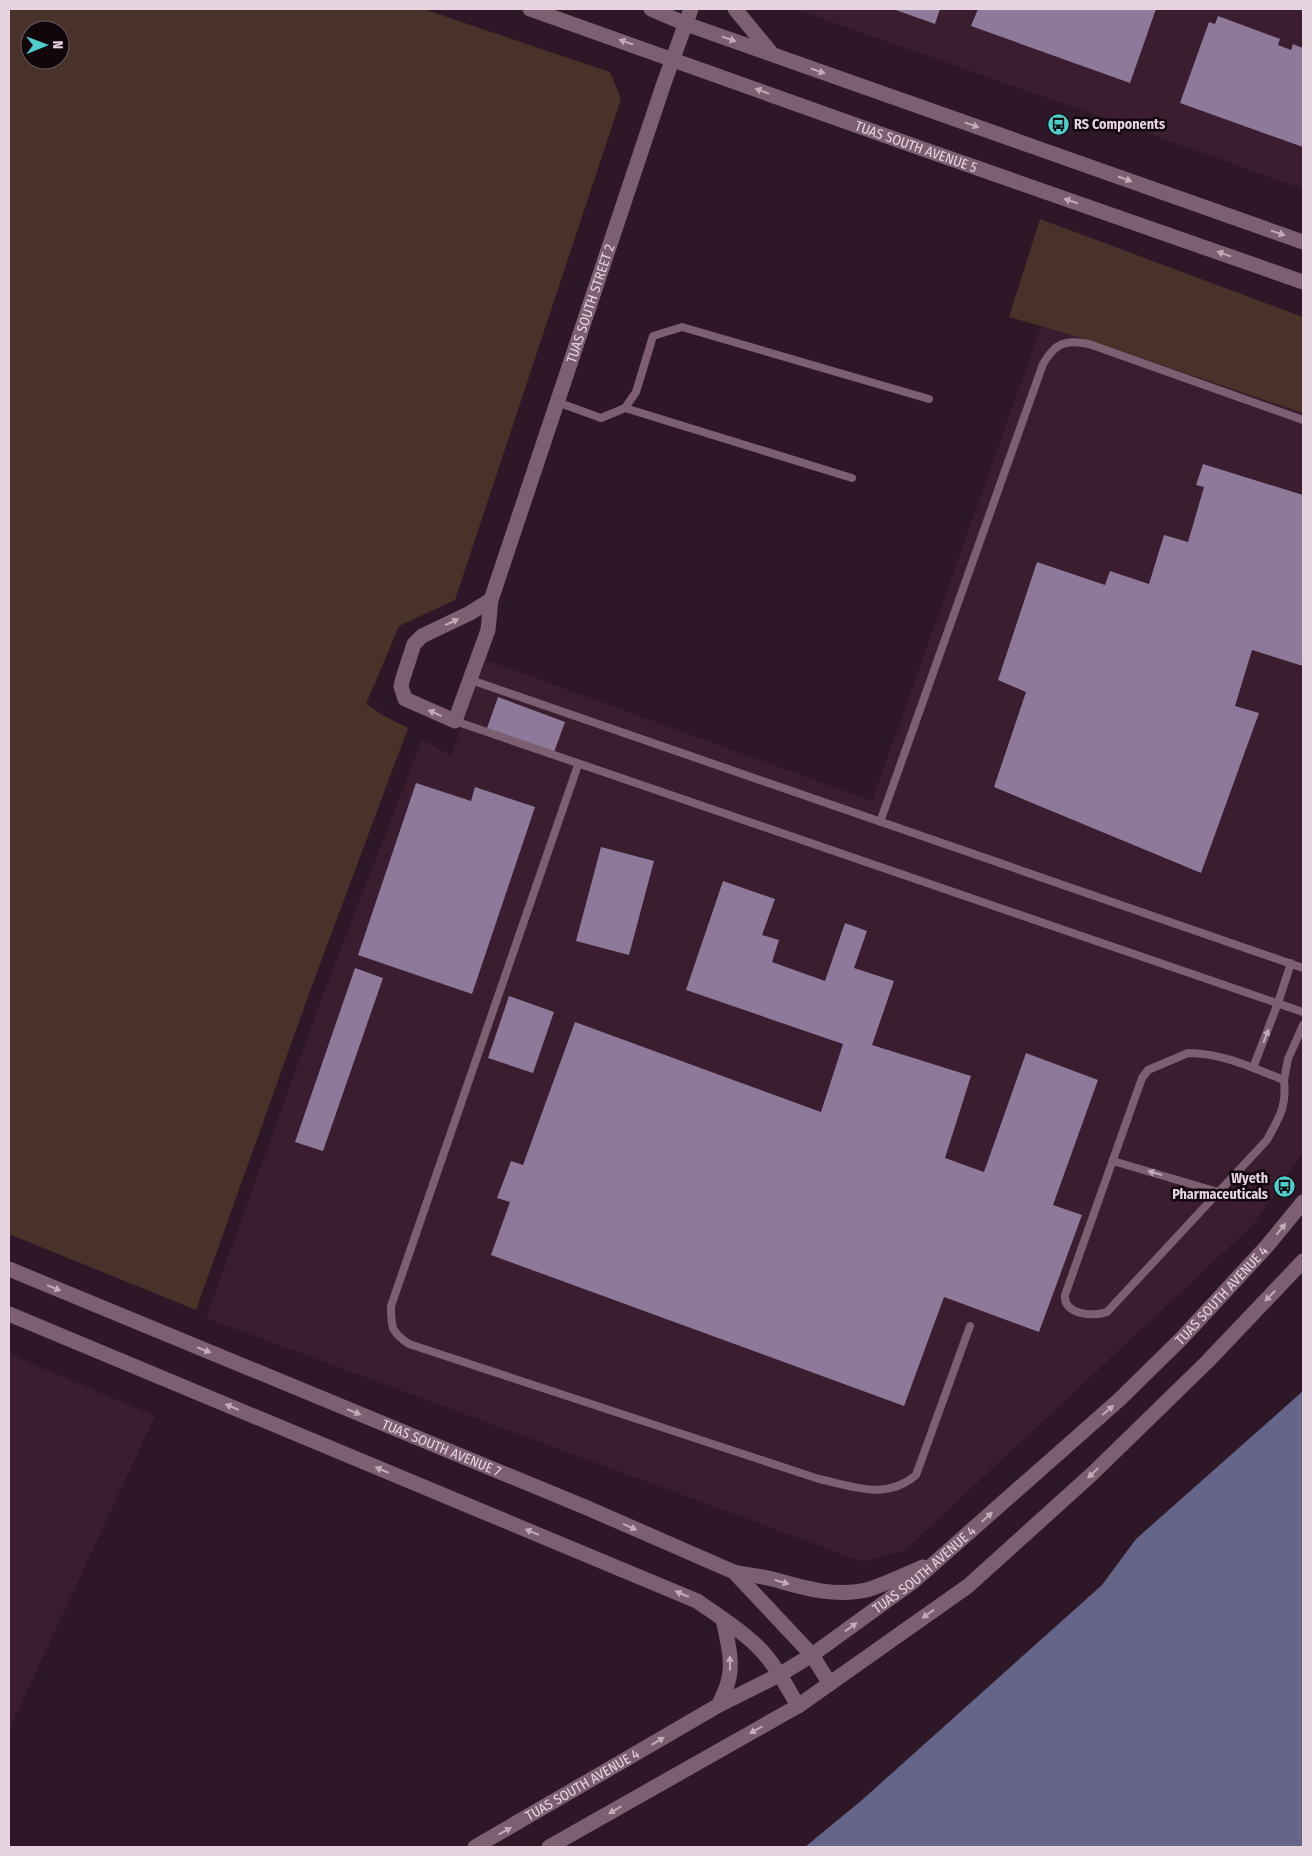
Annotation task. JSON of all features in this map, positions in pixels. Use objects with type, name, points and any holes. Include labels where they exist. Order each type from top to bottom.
[{"type":"street","name":"TUAS SOUTH AVENUE 5","points":[[530,9],[1303,282]]},
{"type":"street","points":[[651,9],[686,24],[1303,242]]},
{"type":"street","name":"TUAS SOUTH STREET 2","points":[[455,721],[488,630],[491,600],[672,59],[691,9]]},
{"type":"street","points":[[735,9],[772,54]]},
{"type":"street","points":[[455,721],[405,699],[402,686],[403,678],[414,644],[422,636],[470,613],[491,600]]},
{"type":"street","name":"TUAS SOUTH AVENUE 4","points":[[475,1847],[719,1705],[780,1674],[812,1655],[914,1581],[1140,1379],[1182,1338],[1267,1246],[1303,1202]]},
{"type":"street","points":[[549,1847],[798,1706],[975,1580],[1092,1474],[1208,1362],[1303,1261]]},
{"type":"street","name":"TUAS SOUTH AVENUE 7","points":[[9,1269],[585,1507],[734,1572],[812,1655],[830,1684]]},
{"type":"street","points":[[9,1314],[697,1601],[724,1619],[758,1646],[780,1674],[798,1706]]},
{"type":"street","points":[[734,1572],[770,1579],[805,1589],[849,1592],[870,1589],[937,1562]]},
{"type":"street","points":[[719,1705],[728,1683],[730,1672],[729,1647],[724,1619]]},
{"type":"lane","points":[[557,402],[601,418],[625,408],[636,392],[653,336],[682,327],[929,398]]},
{"type":"lane","points":[[880,822],[1043,364],[1051,350],[1076,341],[1089,344],[1303,420]]},
{"type":"lane","points":[[625,408],[852,478]]},
{"type":"lane","points":[[471,680],[1303,968]]},
{"type":"lane","points":[[455,721],[578,765],[1303,1012]]},
{"type":"lane","points":[[578,765],[391,1306],[391,1325],[397,1336],[410,1344],[809,1476],[872,1490],[890,1489],[905,1484],[916,1475],[970,1326]]},
{"type":"lane","points":[[1253,1068],[1291,963]]},
{"type":"lane","points":[[1284,1080],[1227,1058],[1203,1053],[1188,1053],[1148,1070],[1142,1078],[1065,1295],[1065,1301],[1069,1308],[1088,1315],[1098,1315],[1107,1312],[1267,1140],[1284,1108],[1286,1095],[1284,1080],[1288,1060],[1303,1025]]},
{"type":"lane","points":[[1113,1161],[1218,1192]]},
{"type":"shaded area","points":[[9,9],[423,9],[610,72],[621,99],[455,600],[399,626],[366,704],[408,728],[310,991],[196,1310],[9,1234]]},
{"type":"shaded area","points":[[794,9],[1303,9],[1303,189],[1133,128]]},
{"type":"shaded area","points":[[1040,219],[1303,317],[1303,413],[1085,339],[1009,317]]},
{"type":"shaded area","points":[[1041,327],[1085,339],[1303,413],[1303,1152],[1253,1225],[904,1551],[863,1562],[206,1318],[321,1000],[422,740],[451,755],[486,660],[872,801]]},
{"type":"shaded area","points":[[9,1354],[155,1416],[9,1730]]},
{"type":"water","points":[[1303,1391],[1303,1847],[805,1847],[862,1800],[1102,1585],[1136,1539]]},
{"type":"building","points":[[893,9],[940,9],[935,24]]},
{"type":"building","points":[[978,9],[1156,9],[1130,83],[971,26]]},
{"type":"building","points":[[1218,16],[1280,39],[1278,45],[1291,50],[1293,44],[1303,48],[1303,147],[1180,103],[1209,22],[1215,24]]},
{"type":"building","points":[[1203,464],[1303,495],[1303,666],[1252,650],[1235,706],[1259,713],[1201,873],[994,787],[1026,692],[998,680],[1037,562],[1105,585],[1110,571],[1149,584],[1164,535],[1188,542],[1204,487],[1196,485]]},
{"type":"building","points":[[498,697],[565,722],[553,755],[486,731]]},
{"type":"building","points":[[416,783],[471,801],[475,787],[535,807],[472,994],[358,955]]},
{"type":"building","points":[[601,847],[654,861],[629,955],[576,941]]},
{"type":"building","points":[[723,881],[775,899],[762,935],[779,940],[772,962],[825,981],[845,923],[867,931],[854,968],[894,981],[872,1045],[971,1076],[945,1158],[984,1172],[1026,1053],[1098,1080],[1053,1205],[1082,1215],[1039,1332],[944,1297],[904,1406],[491,1255],[510,1202],[497,1198],[511,1161],[523,1165],[575,1022],[821,1112],[843,1044],[686,990]]},
{"type":"building","points":[[355,968],[383,978],[323,1151],[295,1142]]},
{"type":"building","points":[[509,996],[554,1012],[533,1073],[488,1058]]},
{"type":"place","name":"RS Components","points":[[1058,124]]},
{"type":"place","name":"Wyeth Pharmaceuticals","points":[[1284,1186]]}]
